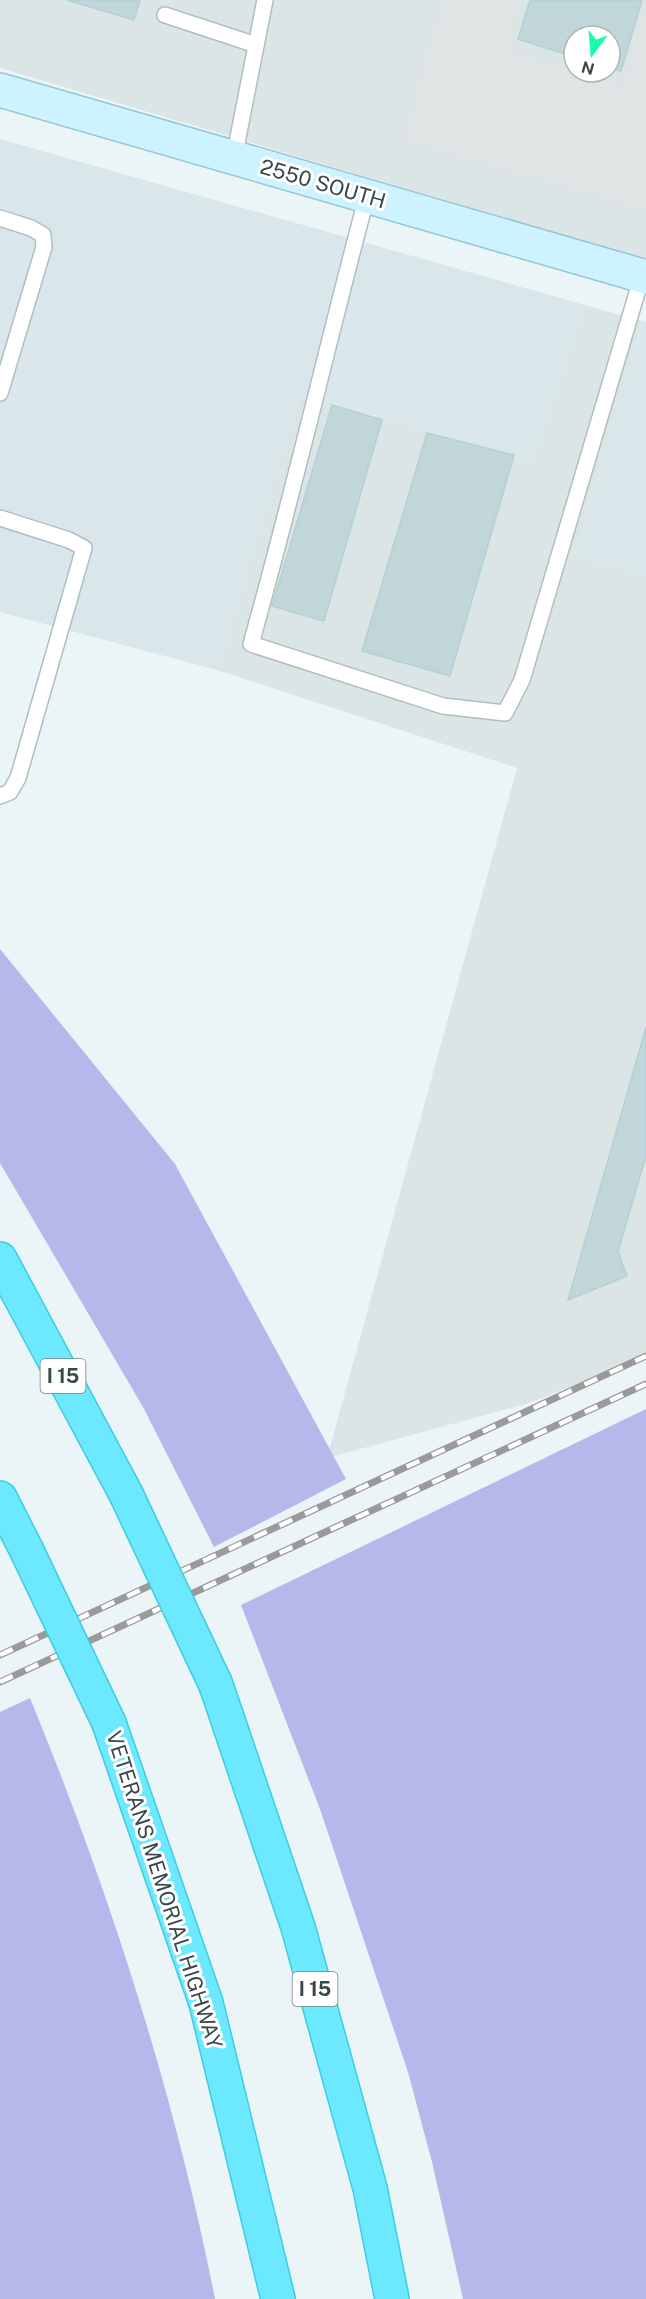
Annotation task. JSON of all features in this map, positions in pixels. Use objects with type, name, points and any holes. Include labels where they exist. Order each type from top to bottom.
[{"type":"highway","name":"I 15","points":[[0,1258],[126,1494],[216,1685],[298,1927],[370,2188],[392,2299]]},
{"type":"highway","name":"VETERANS MEMORIAL HIGHWAY","points":[[0,1498],[109,1723],[206,2003],[278,2299]]},
{"type":"main road","name":"2550 SOUTH","points":[[0,90],[644,277]]},
{"type":"lane","points":[[234,158],[265,0]]},
{"type":"lane","points":[[165,15],[256,45]]},
{"type":"lane","points":[[367,196],[316,389],[292,495],[251,644],[443,706],[505,714],[522,680],[644,277]]},
{"type":"lane","points":[[0,218],[31,228],[43,235],[44,247],[0,393]]},
{"type":"lane","points":[[0,518],[69,540],[84,548],[18,778],[10,792],[0,796]]},
{"type":"shaded area","points":[[0,0],[646,0],[646,260],[0,68]]},
{"type":"shaded area","points":[[443,0],[521,0],[505,51],[562,69],[562,84],[611,84],[624,88],[646,13],[646,209],[405,139]]},
{"type":"shaded area","points":[[0,139],[585,305],[532,463],[300,393],[217,670],[0,612]]},
{"type":"shaded area","points":[[585,305],[642,321],[575,555],[646,576],[646,1357],[529,1403],[327,1458],[517,768],[217,670],[300,393],[532,463]]},
{"type":"shaded area","points":[[642,321],[646,322],[646,576],[575,555]]},
{"type":"shaded area","points":[[0,949],[175,1164],[346,1479],[214,1547],[143,1407],[0,1163]]},
{"type":"shaded area","points":[[646,1409],[646,2299],[463,2299],[432,2162],[408,2072],[320,1809],[241,1605]]},
{"type":"shaded area","points":[[30,1698],[87,1845],[137,1994],[180,2145],[215,2299],[0,2299],[0,1712]]},
{"type":"building","points":[[67,0],[140,0],[134,20]]},
{"type":"building","points":[[530,0],[642,0],[622,68],[622,24],[562,24],[562,53],[518,39]]},
{"type":"building","points":[[332,405],[382,420],[324,621],[272,606]]},
{"type":"building","points":[[427,433],[514,455],[450,676],[362,651]]},
{"type":"building","points":[[646,1027],[646,1156],[618,1251],[627,1276],[568,1300]]},
{"type":"railway","points":[[0,1655],[646,1356]]},
{"type":"railway","points":[[0,1682],[646,1384]]}]
